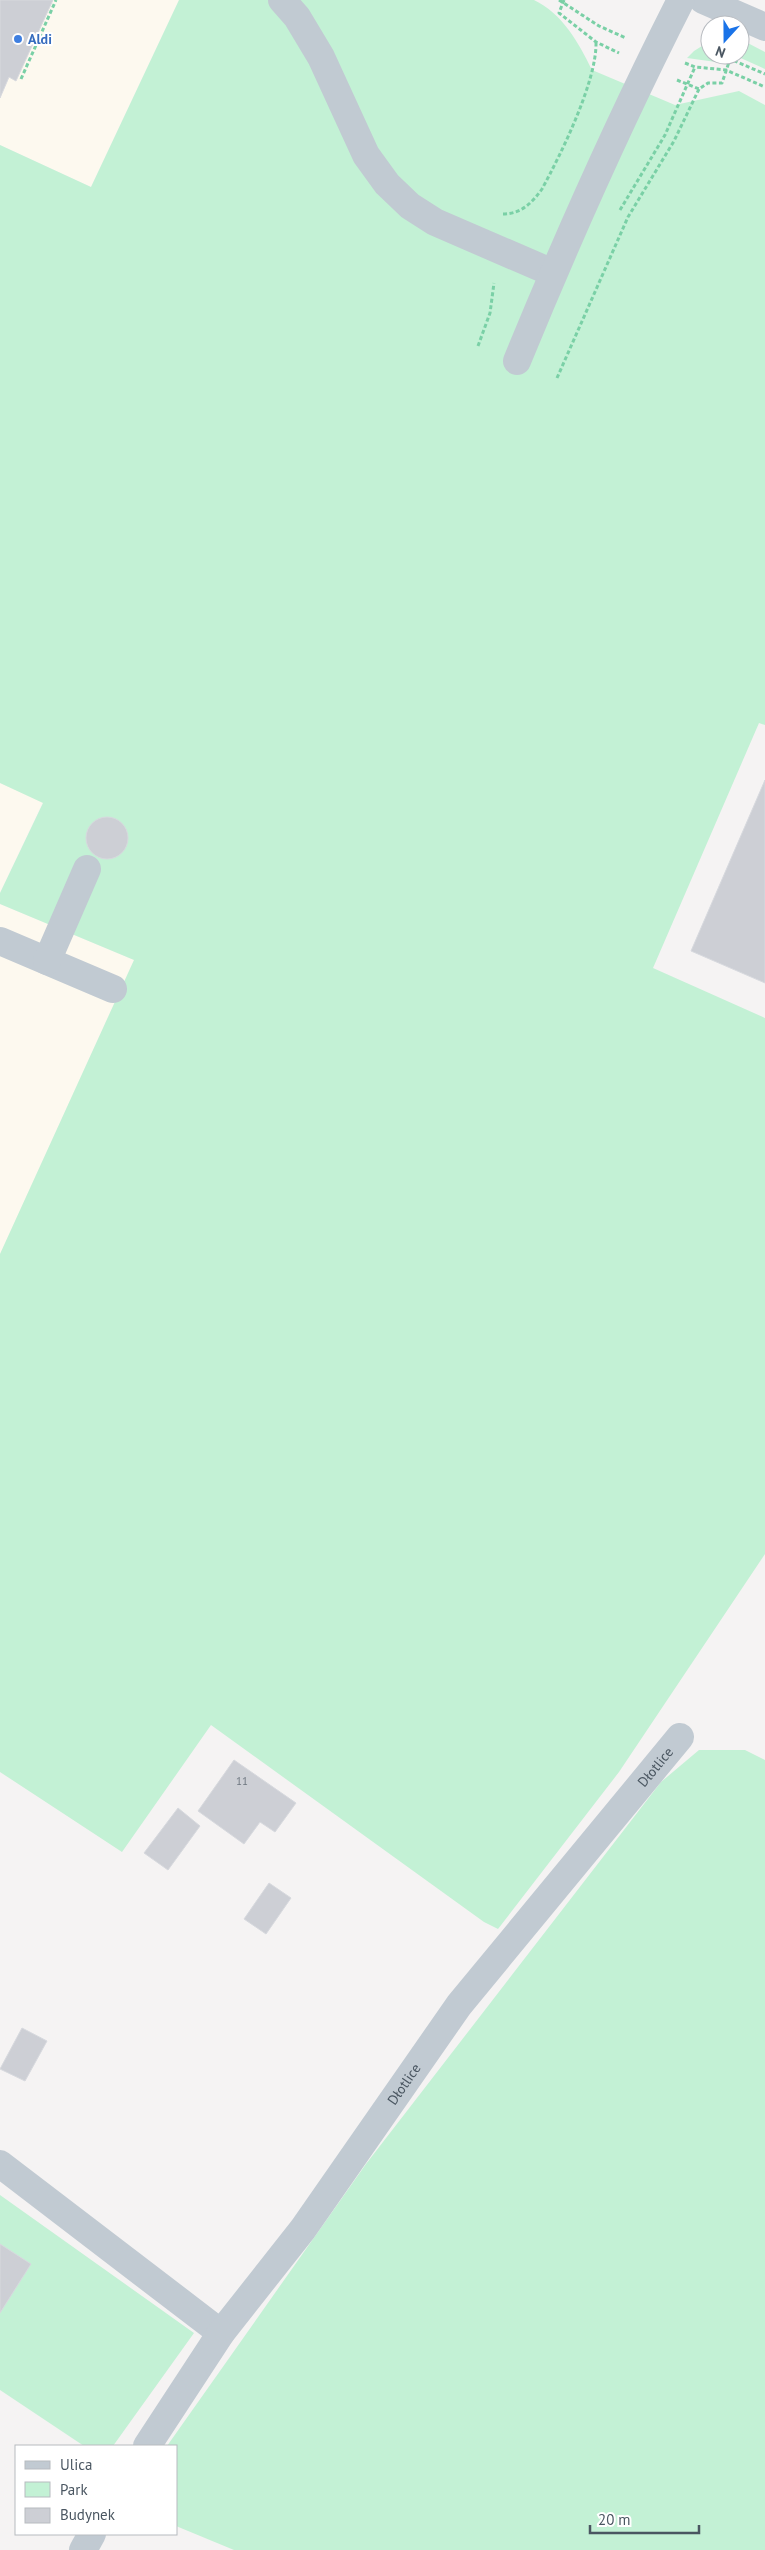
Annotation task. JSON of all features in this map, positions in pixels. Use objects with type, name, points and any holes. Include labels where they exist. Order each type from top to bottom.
[{"type":"street","points":[[282,0],[297,17],[321,57],[366,155],[387,184],[410,206],[435,222],[553,273]]},
{"type":"street","points":[[517,361],[553,273],[647,67],[681,0]]},
{"type":"street","points":[[703,0],[765,27]]},
{"type":"street","points":[[47,961],[87,869]]},
{"type":"street","points":[[0,941],[113,989]]},
{"type":"street","name":"Dłotlice","points":[[148,2445],[221,2334],[303,2229],[459,2005],[680,1737]]},
{"type":"street","points":[[0,2164],[221,2334]]},
{"type":"street","points":[[83,2550],[91,2535]]},
{"type":"path","points":[[21,79],[56,0]]},
{"type":"path","points":[[499,214],[518,212],[533,202],[542,189],[586,92],[595,66],[596,42]]},
{"type":"path","points":[[619,212],[665,135],[695,67]]},
{"type":"path","points":[[557,378],[624,224],[674,142],[699,89]]},
{"type":"path","points":[[478,346],[490,313],[494,283],[492,275]]},
{"type":"shaded area","name":"Aldi","points":[[0,0],[179,0],[91,187],[0,145]]},
{"type":"shaded area","points":[[0,783],[43,802],[0,893]]},
{"type":"shaded area","points":[[0,904],[134,960],[0,1255]]},
{"type":"green space","points":[[179,0],[534,0],[553,13],[569,30],[592,70],[675,105],[739,91],[765,105],[765,725],[759,723],[653,968],[765,1018],[765,1554],[619,1772],[498,1929],[484,1922],[211,1725],[122,1852],[0,1772],[0,1254],[134,960],[0,904],[0,893],[43,803],[0,783],[0,145],[91,187]]},
{"type":"green space","points":[[750,44],[765,52],[765,69],[750,62]]},
{"type":"green space","points":[[700,47],[700,60],[687,58]]},
{"type":"green space","points":[[699,1750],[745,1750],[765,1760],[765,2550],[234,2550],[178,2527],[178,2445],[168,2445],[366,2164],[661,1782]]},
{"type":"green space","points":[[0,2195],[194,2333],[114,2445],[82,2445],[0,2390]]},
{"type":"building","name":"Aldi","points":[[0,0],[53,0],[16,81],[9,77],[0,98]]},
{"type":"building","points":[[765,780],[765,983],[691,951]]},
{"type":"building","points":[[111,817],[119,820],[125,826],[128,838],[125,850],[119,856],[103,859],[95,856],[89,850],[86,834],[89,826],[95,820]]},
{"type":"building","points":[[234,1760],[296,1803],[275,1832],[260,1822],[244,1844],[198,1811]]},
{"type":"building","points":[[178,1808],[200,1826],[168,1870],[144,1853]]},
{"type":"building","points":[[269,1883],[291,1898],[266,1934],[244,1919]]},
{"type":"building","points":[[22,2028],[47,2041],[25,2081],[0,2069]]},
{"type":"building","points":[[0,2244],[31,2264],[0,2313]]},
{"type":"place","name":"Aldi","points":[[18,39]]}]
